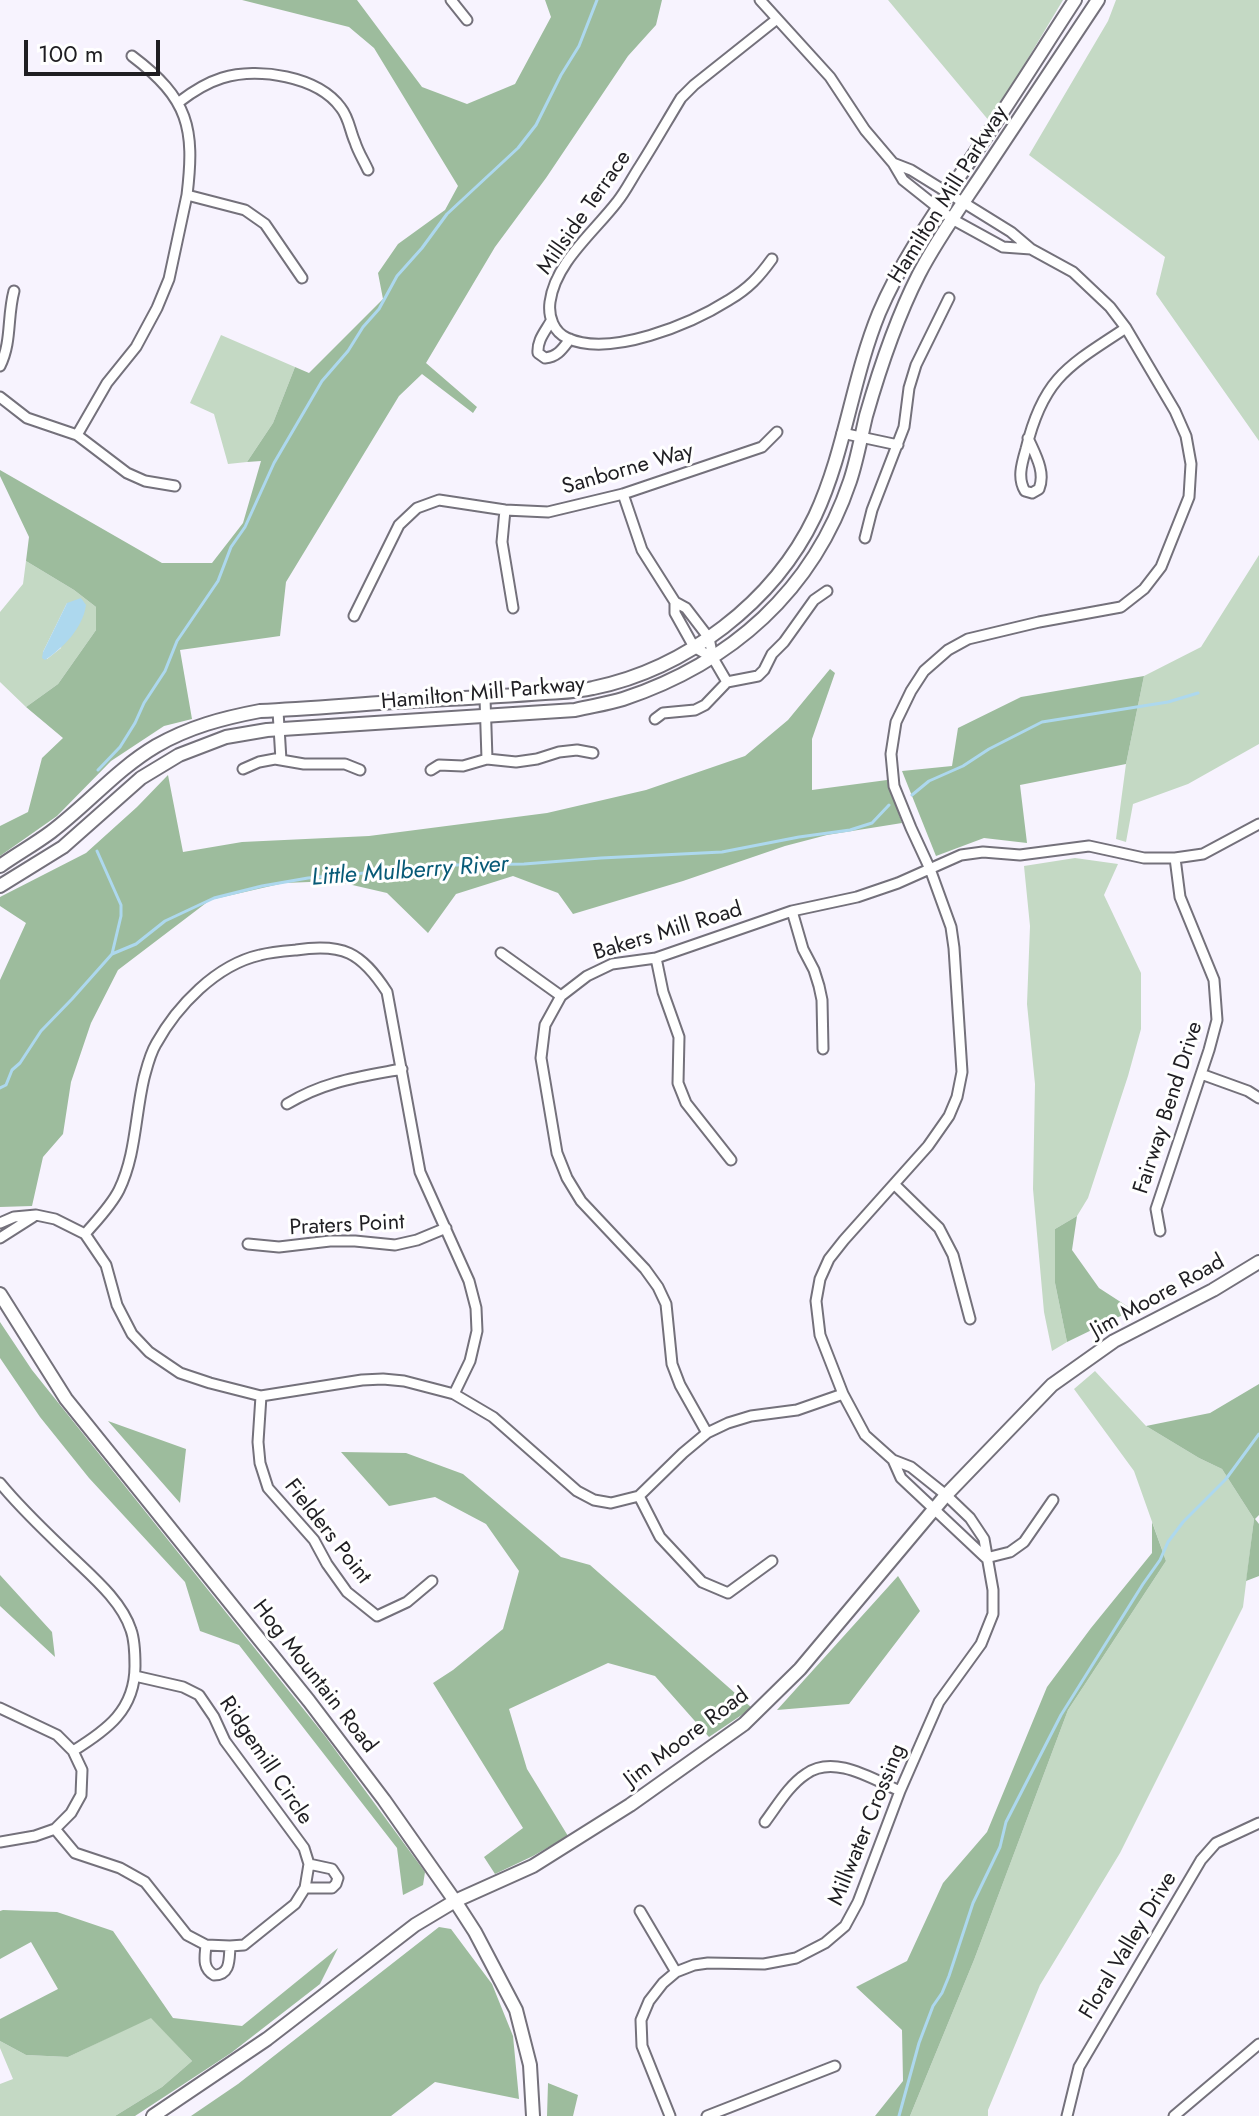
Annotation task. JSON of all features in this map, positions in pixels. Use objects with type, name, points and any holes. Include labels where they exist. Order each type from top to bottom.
[{"type":"street","points":[[451,0],[467,20]]},
{"type":"street","points":[[760,0],[830,77],[903,180],[952,219],[1003,247],[1031,249]]},
{"type":"street","name":"Hamilton Mill Parkway","points":[[0,866],[51,832],[124,768],[154,747],[220,719],[260,711],[591,689],[645,673],[727,625],[772,584],[814,517],[827,488],[862,361],[894,282],[948,193],[1075,0]]},
{"type":"street","name":"Hamilton Mill Parkway","points":[[0,886],[63,847],[141,778],[179,755],[226,737],[279,730],[575,710],[620,700],[659,685],[713,658],[755,626],[794,587],[829,531],[850,481],[896,323],[921,271],[952,219],[1098,0]]},
{"type":"street","name":"Millside Terrace","points":[[570,339],[553,357],[545,358],[538,353],[540,339],[551,321],[549,306],[553,287],[574,252],[618,201],[681,98],[777,19]]},
{"type":"street","points":[[77,435],[107,383],[136,347],[157,308],[169,279],[187,195],[191,161],[189,130],[179,102],[151,70],[132,56]]},
{"type":"street","points":[[179,102],[196,89],[223,78],[255,73],[284,76],[313,85],[332,97],[343,110],[368,170]]},
{"type":"street","points":[[893,163],[911,170],[1011,232],[1031,249],[1073,272],[1110,307],[1126,328],[1175,411],[1186,436],[1191,464],[1189,497],[1161,567],[1144,589],[1121,607],[968,639],[948,650],[924,671],[896,722],[891,754],[894,786],[930,869],[953,937],[962,1072],[949,1116],[928,1146],[829,1259],[820,1279],[816,1301],[820,1335],[843,1394],[865,1435],[893,1460],[901,1478],[986,1558],[1010,1552],[1024,1542],[1053,1500]]},
{"type":"street","points":[[187,195],[245,210],[265,224],[302,278]]},
{"type":"street","points":[[551,321],[560,334],[577,342],[604,344],[648,336],[689,322],[729,300],[756,282],[772,259]]},
{"type":"street","points":[[0,366],[9,344],[9,309],[14,291]]},
{"type":"street","points":[[865,538],[872,510],[904,427],[909,388],[916,365],[949,298]]},
{"type":"street","points":[[1028,438],[1040,467],[1042,482],[1039,489],[1032,493],[1025,491],[1020,484],[1020,472],[1028,438],[1037,411],[1047,392],[1078,359],[1126,328]]},
{"type":"street","points":[[0,397],[27,418],[77,435],[127,473],[145,481],[175,486]]},
{"type":"street","name":"Sanborne Way","points":[[354,616],[399,525],[417,508],[439,500],[505,510],[548,512],[623,494],[762,447],[777,432]]},
{"type":"street","points":[[842,433],[898,445]]},
{"type":"street","points":[[623,494],[642,550],[675,602],[686,608],[709,638],[713,658],[727,682]]},
{"type":"street","points":[[505,510],[502,542],[513,608]]},
{"type":"street","points":[[655,719],[663,713],[695,710],[705,705],[727,682],[758,676],[814,600],[827,591]]},
{"type":"street","points":[[675,602],[675,613],[694,647],[713,658]]},
{"type":"street","points":[[485,698],[487,759]]},
{"type":"street","points":[[278,711],[281,760]]},
{"type":"street","points":[[431,770],[439,765],[463,766],[487,759],[516,762],[559,752],[577,750],[593,753]]},
{"type":"street","points":[[243,769],[259,762],[281,760],[304,764],[345,764],[360,770]]},
{"type":"street","name":"Bakers Mill Road","points":[[707,1433],[672,1364],[666,1304],[658,1287],[581,1201],[557,1153],[541,1058],[545,1025],[561,996],[587,976],[612,964],[656,958],[792,911],[857,897],[961,855],[983,852],[1020,855],[1089,846],[1144,858],[1175,858],[1203,854],[1259,824]]},
{"type":"street","name":"Fairway Bend Drive","points":[[1160,1231],[1156,1209],[1217,1020],[1214,980],[1180,897],[1175,858]]},
{"type":"street","points":[[792,911],[803,949],[819,986],[823,1049]]},
{"type":"street","points":[[85,1234],[118,1192],[130,1163],[144,1078],[154,1046],[174,1015],[202,987],[229,967],[258,955],[311,948],[347,952],[373,970],[387,992],[420,1172],[469,1281],[476,1308],[477,1331],[470,1361],[454,1394]]},
{"type":"street","points":[[501,953],[561,996]]},
{"type":"street","points":[[656,958],[663,992],[679,1037],[678,1083],[686,1103],[731,1160]]},
{"type":"street","points":[[287,1104],[305,1093],[338,1081],[402,1069]]},
{"type":"street","points":[[1201,1074],[1259,1098]]},
{"type":"street","points":[[894,1184],[939,1228],[953,1255],[970,1319]]},
{"type":"street","points":[[0,1223],[14,1217],[36,1215],[55,1219],[85,1234],[106,1265],[117,1305],[132,1334],[149,1352],[180,1373],[261,1396],[383,1379],[454,1394],[493,1417],[577,1491],[594,1500],[611,1503],[639,1496],[707,1433],[739,1419],[797,1410],[843,1394]]},
{"type":"street","points":[[0,1238],[36,1215]]},
{"type":"street","name":"Praters Point","points":[[248,1244],[279,1247],[355,1241],[395,1245],[446,1228]]},
{"type":"street","name":"Jim Moore Road","points":[[153,2116],[267,2039],[415,1925],[455,1901],[533,1866],[630,1805],[744,1724],[800,1669],[946,1495],[1052,1385],[1114,1341],[1213,1290],[1259,1262]]},
{"type":"street","name":"Hog Mountain Road","points":[[0,1294],[66,1399],[309,1701],[455,1901],[516,2010],[530,2065],[533,2116]]},
{"type":"street","name":"Fielders Point","points":[[261,1396],[258,1442],[260,1463],[268,1488],[314,1540],[347,1592],[377,1616],[407,1602],[432,1581]]},
{"type":"street","name":"Millwater Crossing","points":[[676,1972],[708,1963],[764,1964],[796,1958],[825,1943],[845,1926],[858,1902],[900,1791],[939,1702],[981,1644],[993,1614],[993,1590],[984,1539],[970,1518],[946,1495],[911,1467],[893,1460]]},
{"type":"street","points":[[0,1483],[17,1504],[109,1593],[131,1628],[135,1676],[130,1697],[117,1718],[99,1735],[73,1751]]},
{"type":"street","points":[[639,1496],[660,1537],[702,1582],[728,1593],[772,1561]]},
{"type":"street","name":"Ridgemill Circle","points":[[135,1676],[183,1687],[199,1695],[225,1741],[304,1848],[309,1864],[332,1869],[338,1878],[332,1888],[305,1888],[295,1904],[244,1945],[206,1945]]},
{"type":"street","points":[[0,1708],[57,1735],[73,1751],[82,1770],[81,1795],[71,1813],[55,1829],[0,1842]]},
{"type":"street","points":[[765,1822],[794,1784],[818,1767],[850,1770],[900,1791]]},
{"type":"street","name":"Floral Valley Drive","points":[[1067,2116],[1079,2067],[1201,1860],[1216,1843],[1259,1823]]},
{"type":"street","points":[[55,1829],[75,1853],[120,1868],[145,1882],[187,1935],[206,1945],[205,1966],[214,1975],[224,1973],[228,1968],[230,1946]]},
{"type":"street","points":[[305,1888],[309,1864]]},
{"type":"street","points":[[640,1911],[676,1972],[649,2001],[641,2020],[642,2046],[670,2116]]},
{"type":"street","points":[[1174,2116],[1259,2044]]},
{"type":"street","points":[[707,2116],[835,2066]]},
{"type":"green space","points":[[242,0],[357,0],[422,87],[467,104],[515,84],[551,17],[545,0],[662,0],[656,25],[628,56],[546,178],[495,247],[426,363],[477,407],[473,413],[422,374],[399,396],[286,582],[280,636],[180,650],[192,719],[164,726],[111,761],[57,816],[0,856],[0,826],[28,812],[42,758],[63,738],[26,707],[58,684],[96,630],[96,607],[26,561],[29,537],[0,470],[162,563],[212,563],[243,523],[261,461],[247,462],[273,423],[295,367],[309,373],[383,299],[378,273],[398,244],[445,210],[458,186],[374,48],[349,27]]},
{"type":"green space","points":[[888,0],[1063,0],[990,122]]},
{"type":"green space","points":[[1116,0],[1259,0],[1259,441],[1156,294],[1165,257],[1029,155],[1108,21]]},
{"type":"green space","points":[[221,335],[295,367],[273,423],[247,462],[228,464],[214,414],[190,403]]},
{"type":"green space","points":[[1259,555],[1259,744],[1188,784],[1133,804],[1126,842],[1116,839],[1126,764],[1144,676],[1201,647]]},
{"type":"green space","points":[[26,561],[96,607],[96,630],[58,684],[26,707],[0,682],[0,612],[23,584]],"holes":[[[67,603],[61,648],[47,659],[43,652]]]},
{"type":"green space","points":[[830,669],[835,673],[812,739],[812,790],[887,780],[902,823],[827,835],[785,846],[573,914],[558,893],[513,876],[456,894],[428,933],[387,893],[335,881],[284,883],[210,900],[118,970],[91,1023],[71,1082],[63,1134],[43,1157],[32,1206],[0,1207],[0,980],[26,923],[0,906],[0,897],[86,853],[168,775],[183,852],[242,842],[369,836],[547,813],[646,790],[745,756],[788,720]]},
{"type":"green space","points":[[1144,676],[1126,764],[1020,785],[1027,843],[984,838],[936,856],[902,771],[952,766],[958,728],[1021,697]]},
{"type":"green space","points":[[1075,858],[1118,864],[1104,895],[1141,973],[1141,1029],[1088,1198],[1077,1216],[1055,1229],[1055,1283],[1067,1342],[1052,1351],[1044,1312],[1033,1189],[1035,1084],[1027,1004],[1030,926],[1024,866]]},
{"type":"green space","points":[[1077,1216],[1072,1250],[1099,1288],[1133,1310],[1067,1342],[1055,1283],[1055,1229]]},
{"type":"green space","points":[[0,1322],[32,1370],[325,1736],[425,1872],[423,1885],[403,1895],[397,1848],[239,1645],[200,1631],[185,1582],[89,1478],[40,1417],[0,1358]]},
{"type":"green space","points":[[1095,1371],[1146,1426],[1222,1469],[1254,1519],[1243,1607],[1120,1853],[1040,1985],[988,2116],[910,2116],[974,1960],[1068,1710],[1166,1561],[1134,1471],[1074,1389]]},
{"type":"green space","points":[[1259,1384],[1259,1515],[1255,1519],[1259,1524],[1259,1576],[1246,1581],[1254,1519],[1222,1469],[1146,1426],[1210,1413]]},
{"type":"green space","points":[[108,1421],[186,1449],[180,1503]]},
{"type":"green space","points":[[341,1452],[406,1453],[463,1474],[561,1557],[590,1565],[752,1708],[709,1737],[655,1676],[608,1663],[509,1709],[527,1769],[568,1836],[495,1874],[484,1857],[523,1828],[433,1683],[503,1629],[519,1571],[486,1524],[435,1497],[389,1506]]},
{"type":"green space","points":[[1152,1522],[1166,1561],[1068,1710],[974,1960],[910,2116],[875,2116],[903,2081],[902,2030],[856,1987],[907,1961],[943,1883],[987,1832],[1047,1687],[1152,1553]]},
{"type":"green space","points":[[0,1575],[52,1632],[55,1657],[0,1606]]},
{"type":"green space","points":[[898,1576],[920,1611],[849,1704],[777,1710]]},
{"type":"green space","points":[[0,1911],[57,1912],[113,1931],[173,2018],[242,2026],[338,1948],[320,1984],[231,2053],[135,2116],[115,2116],[162,2087],[192,2061],[151,2018],[68,2057],[26,2055],[0,2041],[0,2019],[58,1989],[31,1942],[0,1959]]},
{"type":"green space","points":[[439,1927],[451,1929],[492,1984],[513,2036],[519,2099],[435,2082],[391,2116],[191,2116],[238,2084]]},
{"type":"green space","points":[[151,2017],[192,2061],[162,2087],[115,2116],[0,2116],[0,2084],[13,2079],[0,2041],[26,2055],[68,2057]]},
{"type":"green space","points":[[548,2083],[578,2095],[573,2116],[547,2116]]},
{"type":"water","points":[[81,598],[86,605],[81,622],[59,650],[45,660],[42,658],[43,652],[67,603]]},
{"type":"waterway","points":[[98,770],[120,747],[165,671],[177,641],[218,581],[231,547],[245,527],[274,463],[322,381],[379,309],[397,276],[447,214],[518,148],[536,125],[579,46],[597,0]]},
{"type":"waterway","name":"Little Mulberry River","points":[[912,795],[929,781],[963,766],[1042,722],[1168,702],[1198,693]]},
{"type":"waterway","name":"Little Mulberry River","points":[[0,1088],[6,1085],[12,1070],[41,1031],[112,954],[136,944],[165,921],[214,898],[308,878],[455,865],[722,852],[850,830],[872,823],[889,805]]},
{"type":"waterway","points":[[97,851],[121,905],[112,954]]},
{"type":"waterway","points":[[899,2116],[919,2043],[949,1976],[973,1903],[1000,1847],[1006,1822],[1061,1715],[1160,1560],[1168,1542],[1183,1522],[1226,1479],[1259,1434]]}]
